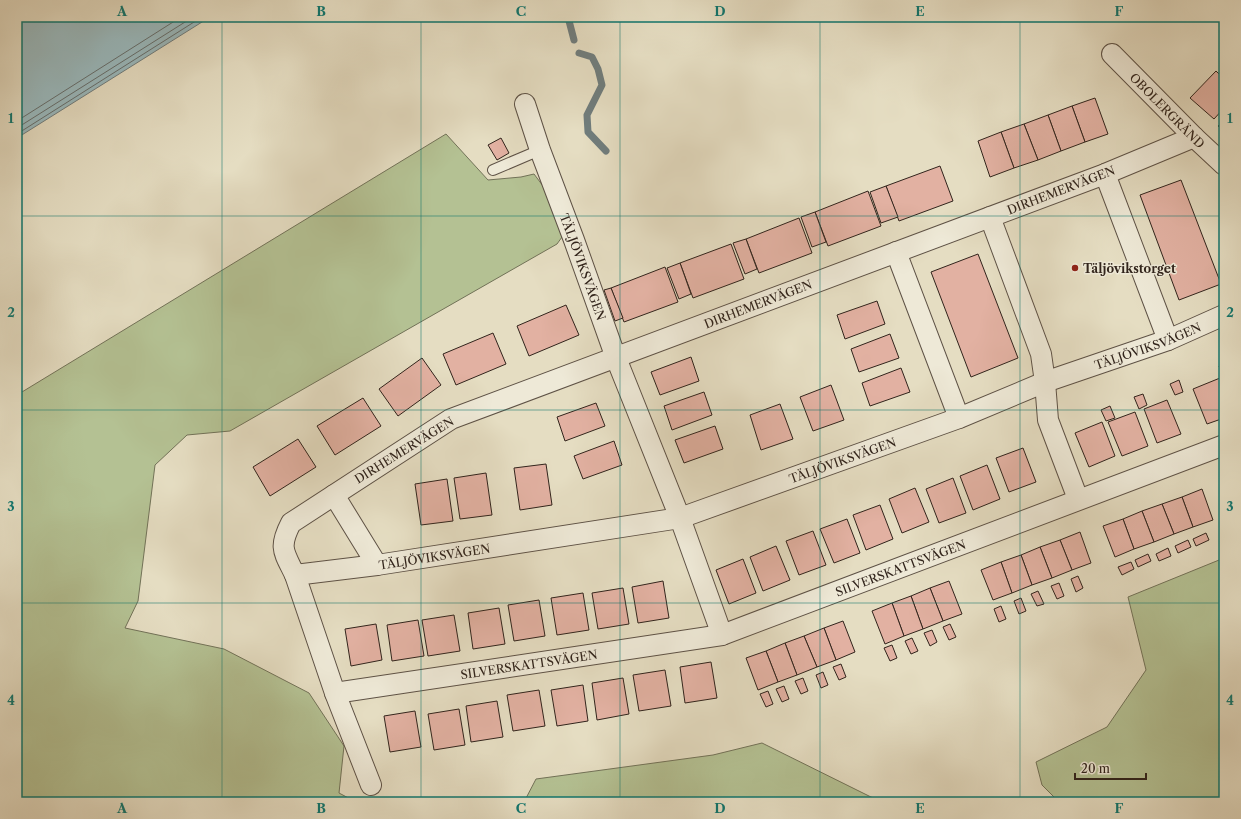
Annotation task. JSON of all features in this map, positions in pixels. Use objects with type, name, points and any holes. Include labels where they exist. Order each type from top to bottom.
[{"type":"street","name":"OBOLERGRÄND","points":[[1112,54],[1194,137],[1224,165]]},
{"type":"street","name":"TÄLJÖVIKSVÄGEN","points":[[525,104],[540,150],[616,358],[680,518]]},
{"type":"street","name":"DIRHEMERVÄGEN","points":[[334,495],[451,419],[1106,174],[1194,137]]},
{"type":"street","points":[[1106,174],[1168,340]]},
{"type":"street","points":[[990,217],[1041,354],[1048,420],[1078,499]]},
{"type":"street","points":[[896,252],[959,418]]},
{"type":"street","name":"TÄLJÖVIKSVÄGEN","points":[[295,575],[377,565],[680,518],[959,418],[1045,382],[1168,340],[1224,315]]},
{"type":"street","name":"SILVERSKATTSVÄGEN","points":[[335,693],[722,634],[1224,445]]},
{"type":"street","points":[[371,785],[335,693],[295,575],[283,551],[284,537],[291,523],[334,495],[377,565]]},
{"type":"street","points":[[680,518],[722,634]]},
{"type":"lane","points":[[493,170],[540,150]]},
{"type":"green space","points":[[446,134],[488,180],[521,177],[534,174],[549,194],[562,237],[557,244],[230,431],[187,435],[155,465],[138,601],[125,628],[224,649],[309,693],[344,746],[339,793],[356,802],[17,802],[17,395]]},
{"type":"green space","points":[[1224,558],[1224,802],[1059,802],[1042,785],[1036,762],[1107,727],[1146,670],[1128,597]]},
{"type":"green space","points":[[762,743],[875,799],[873,802],[524,802],[536,779],[713,755]]},
{"type":"water","points":[[17,17],[210,17],[17,138]]},
{"type":"building","points":[[1216,71],[1224,79],[1224,108],[1214,119],[1190,98]]},
{"type":"building","points":[[1095,98],[1108,134],[1085,142],[1072,106]]},
{"type":"building","points":[[1072,106],[1085,142],[1061,151],[1048,115]]},
{"type":"building","points":[[1048,115],[1061,151],[1038,160],[1024,124]]},
{"type":"building","points":[[1224,120],[1224,132],[1218,126]]},
{"type":"building","points":[[1024,124],[1038,160],[1014,168],[1001,132]]},
{"type":"building","points":[[1001,132],[1014,168],[990,177],[978,141]]},
{"type":"building","points":[[501,138],[509,153],[497,160],[488,145]]},
{"type":"building","points":[[940,166],[953,201],[899,221],[886,186]]},
{"type":"building","points":[[1181,180],[1221,284],[1179,300],[1140,195]]},
{"type":"building","points":[[886,186],[898,217],[881,223],[870,192]]},
{"type":"building","points":[[868,191],[881,226],[828,246],[815,212]]},
{"type":"building","points":[[815,212],[826,242],[812,247],[801,217]]},
{"type":"building","points":[[799,218],[812,253],[759,273],[746,239]]},
{"type":"building","points":[[746,239],[757,269],[745,274],[733,243]]},
{"type":"building","points":[[731,244],[744,279],[693,298],[680,263]]},
{"type":"building","points":[[978,254],[1018,358],[971,377],[931,272]]},
{"type":"building","points":[[680,263],[691,294],[679,299],[667,268]]},
{"type":"building","points":[[665,267],[678,302],[624,322],[611,288]]},
{"type":"building","points":[[611,288],[623,318],[615,321],[604,290]]},
{"type":"building","points":[[877,301],[885,324],[845,339],[837,315]]},
{"type":"building","points":[[566,305],[579,335],[529,356],[517,326]]},
{"type":"building","points":[[493,333],[506,364],[456,385],[443,354]]},
{"type":"building","points":[[890,334],[899,358],[859,372],[851,349]]},
{"type":"building","points":[[691,357],[699,381],[660,395],[651,372]]},
{"type":"building","points":[[422,358],[441,385],[398,416],[379,389]]},
{"type":"building","points":[[1224,364],[1224,377],[1223,378],[1219,366]]},
{"type":"building","points":[[901,368],[910,392],[870,406],[862,383]]},
{"type":"building","points":[[1220,378],[1224,389],[1224,418],[1207,424],[1193,389]]},
{"type":"building","points":[[1179,380],[1183,392],[1175,395],[1170,384]]},
{"type":"building","points":[[831,385],[844,420],[813,431],[800,397]]},
{"type":"building","points":[[704,392],[712,415],[672,430],[664,406]]},
{"type":"building","points":[[1143,394],[1147,405],[1139,409],[1134,397]]},
{"type":"building","points":[[363,398],[381,426],[335,455],[317,426]]},
{"type":"building","points":[[1167,400],[1181,434],[1157,443],[1144,409]]},
{"type":"building","points":[[596,403],[605,426],[565,441],[557,417]]},
{"type":"building","points":[[780,404],[793,439],[761,450],[750,415]]},
{"type":"building","points":[[1110,406],[1115,418],[1106,421],[1101,410]]},
{"type":"building","points":[[1135,412],[1148,446],[1122,456],[1108,422]]},
{"type":"building","points":[[1102,422],[1115,456],[1089,467],[1075,433]]},
{"type":"building","points":[[715,426],[723,449],[684,463],[675,440]]},
{"type":"building","points":[[298,439],[316,467],[270,496],[253,467]]},
{"type":"building","points":[[614,441],[622,465],[583,479],[574,456]]},
{"type":"building","points":[[1023,448],[1036,482],[1009,492],[996,458]]},
{"type":"building","points":[[546,464],[552,505],[520,510],[514,468]]},
{"type":"building","points":[[987,465],[1000,499],[973,510],[960,476]]},
{"type":"building","points":[[486,473],[492,515],[460,519],[454,478]]},
{"type":"building","points":[[953,478],[966,513],[939,523],[926,489]]},
{"type":"building","points":[[447,479],[453,521],[421,525],[415,484]]},
{"type":"building","points":[[915,488],[929,522],[902,533],[889,499]]},
{"type":"building","points":[[1202,489],[1213,520],[1193,527],[1182,497]]},
{"type":"building","points":[[1182,497],[1193,527],[1174,534],[1162,504]]},
{"type":"building","points":[[1162,504],[1174,534],[1154,542],[1142,511]]},
{"type":"building","points":[[880,505],[893,539],[866,550],[853,515]]},
{"type":"building","points":[[1142,511],[1154,542],[1134,549],[1123,519]]},
{"type":"building","points":[[847,519],[860,553],[834,563],[820,529]]},
{"type":"building","points":[[1123,519],[1134,549],[1115,557],[1103,526]]},
{"type":"building","points":[[813,531],[826,565],[799,575],[786,541]]},
{"type":"building","points":[[1080,532],[1091,563],[1072,570],[1060,540]]},
{"type":"building","points":[[1206,533],[1209,540],[1196,546],[1193,539]]},
{"type":"building","points":[[1060,540],[1072,570],[1052,578],[1040,547]]},
{"type":"building","points":[[1188,540],[1191,547],[1178,553],[1175,546]]},
{"type":"building","points":[[776,546],[790,580],[763,591],[750,557]]},
{"type":"building","points":[[1040,547],[1052,578],[1032,585],[1021,555]]},
{"type":"building","points":[[1168,548],[1171,556],[1159,561],[1156,554]]},
{"type":"building","points":[[1148,554],[1151,561],[1138,567],[1135,560]]},
{"type":"building","points":[[1021,555],[1032,585],[1012,593],[1001,562]]},
{"type":"building","points":[[743,559],[756,593],[729,604],[716,570]]},
{"type":"building","points":[[1001,562],[1012,593],[993,600],[981,570]]},
{"type":"building","points":[[1131,562],[1134,569],[1122,575],[1118,567]]},
{"type":"building","points":[[1078,576],[1083,588],[1076,592],[1071,579]]},
{"type":"building","points":[[663,581],[669,618],[638,623],[632,587]]},
{"type":"building","points":[[949,581],[962,614],[943,621],[930,588]]},
{"type":"building","points":[[1059,583],[1064,596],[1057,599],[1051,586]]},
{"type":"building","points":[[623,588],[629,624],[598,629],[592,593]]},
{"type":"building","points":[[930,588],[943,621],[923,629],[911,596]]},
{"type":"building","points":[[1038,591],[1044,604],[1037,606],[1031,594]]},
{"type":"building","points":[[583,593],[589,630],[557,635],[551,598]]},
{"type":"building","points":[[911,596],[923,629],[904,636],[892,603]]},
{"type":"building","points":[[1021,598],[1026,611],[1019,614],[1014,601]]},
{"type":"building","points":[[539,600],[545,636],[514,641],[508,605]]},
{"type":"building","points":[[892,603],[904,636],[885,644],[872,611]]},
{"type":"building","points":[[1001,606],[1006,619],[999,622],[994,609]]},
{"type":"building","points":[[499,608],[505,644],[473,649],[468,613]]},
{"type":"building","points":[[454,615],[460,651],[428,656],[422,620]]},
{"type":"building","points":[[418,620],[424,656],[392,661],[387,625]]},
{"type":"building","points":[[843,621],[855,652],[836,660],[824,628]]},
{"type":"building","points":[[376,624],[382,660],[351,666],[345,629]]},
{"type":"building","points":[[950,624],[956,637],[949,640],[943,627]]},
{"type":"building","points":[[824,628],[836,660],[817,667],[804,636]]},
{"type":"building","points":[[932,630],[937,642],[930,646],[924,633]]},
{"type":"building","points":[[804,636],[817,667],[797,675],[785,643]]},
{"type":"building","points":[[912,638],[918,651],[911,654],[905,641]]},
{"type":"building","points":[[785,643],[797,675],[778,682],[766,651]]},
{"type":"building","points":[[892,645],[897,658],[890,661],[884,648]]},
{"type":"building","points":[[766,651],[778,682],[758,690],[746,658]]},
{"type":"building","points":[[711,662],[717,698],[685,703],[680,667]]},
{"type":"building","points":[[841,664],[846,677],[839,680],[833,667]]},
{"type":"building","points":[[665,670],[671,706],[639,711],[633,675]]},
{"type":"building","points":[[823,672],[828,685],[821,688],[816,675]]},
{"type":"building","points":[[623,678],[629,714],[597,720],[592,683]]},
{"type":"building","points":[[803,678],[808,691],[801,694],[795,681]]},
{"type":"building","points":[[583,685],[588,721],[557,726],[551,690]]},
{"type":"building","points":[[784,686],[789,699],[782,702],[776,689]]},
{"type":"building","points":[[539,690],[545,726],[513,731],[507,695]]},
{"type":"building","points":[[768,691],[773,704],[766,707],[760,694]]},
{"type":"building","points":[[497,701],[503,737],[471,742],[466,706]]},
{"type":"building","points":[[459,709],[465,745],[434,750],[428,714]]},
{"type":"building","points":[[415,711],[421,747],[390,752],[384,716]]},
{"type":"waterway","points":[[568,17],[574,40]]},
{"type":"waterway","points":[[579,53],[592,57],[598,69],[602,85],[587,115],[588,132],[606,151]]},
{"type":"place","name":"Täljövikstorget","points":[[1075,268]]}]
